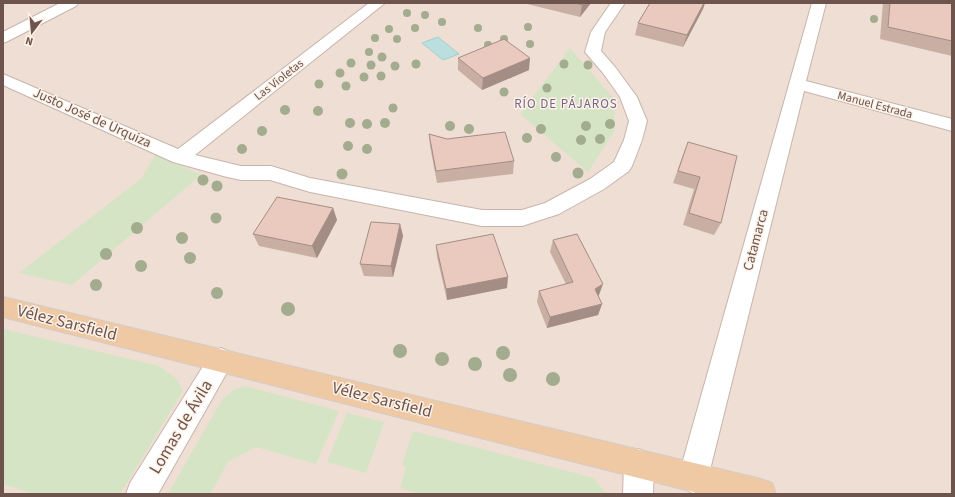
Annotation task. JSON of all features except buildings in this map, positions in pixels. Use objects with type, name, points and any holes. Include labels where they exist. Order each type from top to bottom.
[{"type":"main road","name":"Vélez Sarsfield","points":[[3,307],[761,494]]},
{"type":"street","points":[[3,38],[72,3]]},
{"type":"street","name":"Las Violetas","points":[[180,157],[378,3]]},
{"type":"street","name":"Justo José de Urquiza","points":[[3,79],[180,157],[241,173],[265,184],[310,185],[482,218],[522,218],[552,209],[597,184],[622,166],[633,140],[638,121],[628,97],[609,70],[593,52],[593,43],[602,25],[618,3]]},
{"type":"street","name":"Catamarca","points":[[693,478],[819,3]]},
{"type":"street","name":"Manuel Estrada","points":[[797,84],[952,125]]},
{"type":"street","name":"Lomas de Ávila","points":[[141,494],[220,360]]},
{"type":"street","points":[[638,494],[640,464]]},
{"type":"shaded area","points":[[3,3],[952,3],[952,494],[3,494]]},
{"type":"green space","points":[[570,48],[614,99],[615,130],[588,172],[520,114]]},
{"type":"green space","points":[[156,154],[201,175],[72,285],[19,273],[142,178]]},
{"type":"green space","points":[[3,329],[159,366],[177,379],[183,391],[120,494],[34,494],[3,484]]},
{"type":"green space","points":[[245,386],[339,411],[316,464],[256,447],[228,462],[210,494],[168,494],[222,400],[233,390]]},
{"type":"green space","points":[[347,413],[384,422],[366,473],[327,462]]},
{"type":"green space","points":[[413,431],[594,478],[606,494],[421,494],[400,488],[406,467],[402,465]]},
{"type":"water","points":[[438,37],[459,54],[443,60],[422,43]]},
{"type":"district","name":"RÍO DE PÁJAROS","points":[[566,104]]}]
